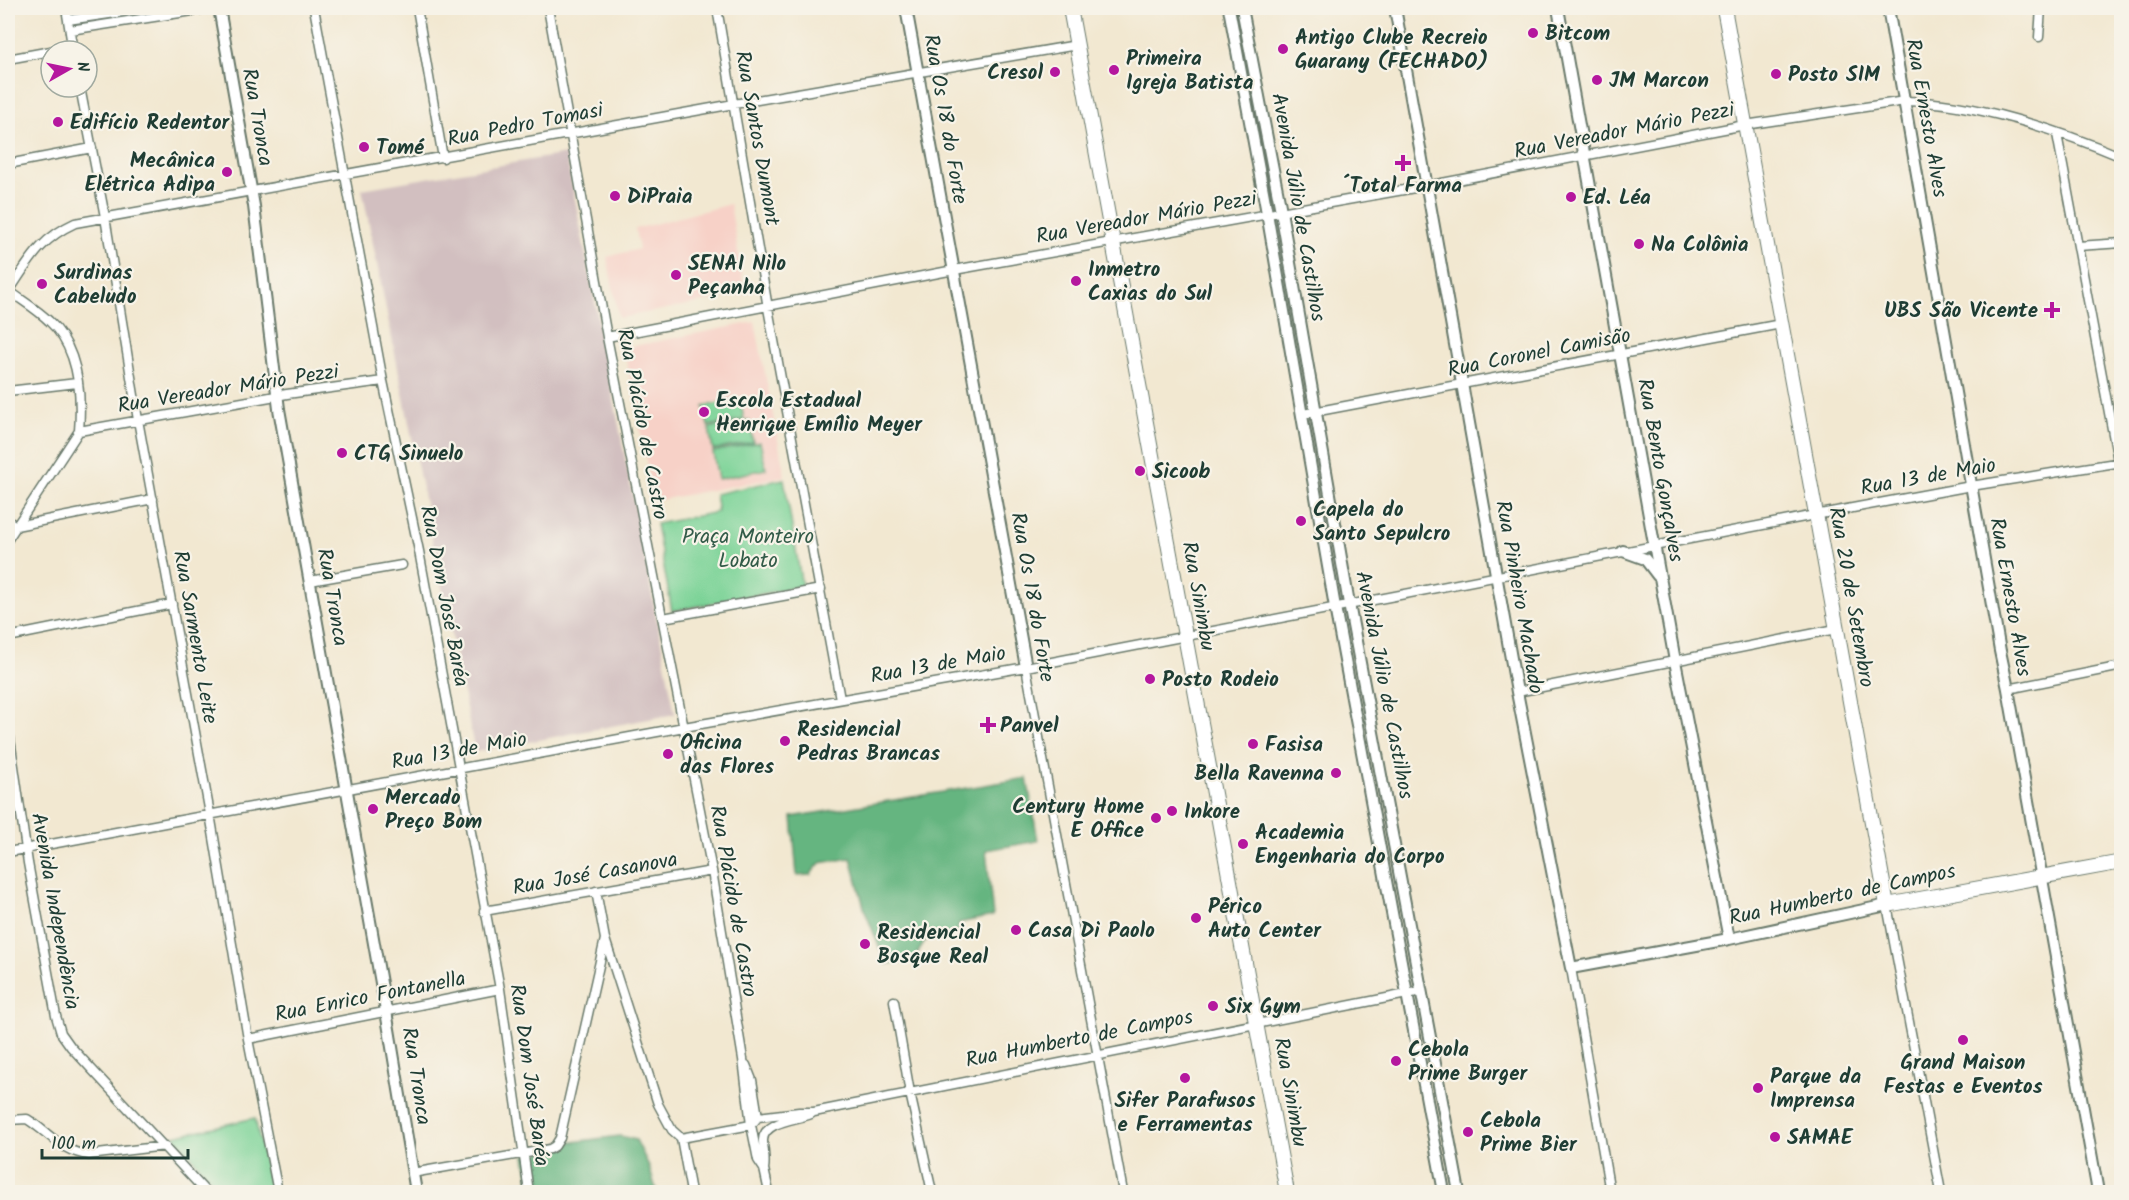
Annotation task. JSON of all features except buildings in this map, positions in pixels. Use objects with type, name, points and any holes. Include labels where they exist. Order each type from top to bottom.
[{"type":"main road","name":"Rua Sinimbu","points":[[1070,8],[1287,1192]]},
{"type":"main road","name":"Rua 20 de Setembro","points":[[1724,8],[1812,497],[1809,516],[1836,629],[1887,905]]},
{"type":"main road","name":"Rua Humberto de Campos","points":[[1887,905],[2121,862]]},
{"type":"street","points":[[66,8],[71,39]]},
{"type":"street","points":[[68,20],[110,14],[212,8]]},
{"type":"street","name":"Rua Tronca","points":[[219,8],[251,192],[277,396],[416,1192]]},
{"type":"street","name":"Rua Dom José Baréa","points":[[314,8],[383,381],[419,551],[500,989],[529,1192]]},
{"type":"street","points":[[417,8],[443,158]]},
{"type":"street","name":"Rua Plácido de Castro","points":[[548,8],[607,338],[712,871],[743,1059],[751,1125],[758,1160],[764,1169],[769,1192]]},
{"type":"street","name":"Rua Santos Dumont","points":[[717,8],[768,308],[840,699]]},
{"type":"street","name":"Rua Os 18 do Forte","points":[[906,8],[1123,1192]]},
{"type":"street","name":"Rua Pinheiro Machado","points":[[1395,8],[1517,692],[1571,968],[1610,1192]]},
{"type":"street","name":"Rua Bento Gonçalves","points":[[1558,8],[1675,661],[1729,939]]},
{"type":"street","name":"Rua Ernesto Alves","points":[[1888,8],[2000,651],[2098,1192]]},
{"type":"street","points":[[2039,37],[2041,8]]},
{"type":"street","points":[[1230,12],[1243,11]]},
{"type":"street","name":"Avenida Júlio de Castilhos","points":[[1243,11],[1317,412],[1349,604],[1459,1192]]},
{"type":"street","points":[[70,30],[111,23],[145,12]]},
{"type":"street","name":"Avenida Júlio de Castilhos","points":[[1230,12],[1303,414],[1335,607],[1444,1192]]},
{"type":"street","points":[[110,14],[111,23]]},
{"type":"street","name":"Rua Pedro Tomasi","points":[[8,290],[40,247],[56,231],[75,223],[734,104],[1077,45]]},
{"type":"street","points":[[8,59],[39,53]]},
{"type":"street","points":[[1239,63],[1252,60]]},
{"type":"street","name":"Rua Sarmento Leite","points":[[82,99],[105,217],[138,420],[210,814],[248,1039],[278,1192]]},
{"type":"street","name":"Rua Vereador Mário Pezzi","points":[[607,338],[954,270],[1426,186],[1745,125],[1905,101],[1981,111],[2058,134],[2121,157]]},
{"type":"street","points":[[1248,109],[1261,106]]},
{"type":"street","points":[[2058,134],[2120,461]]},
{"type":"street","points":[[8,164],[92,148]]},
{"type":"street","points":[[1257,156],[1270,153]]},
{"type":"street","points":[[2078,246],[2121,243]]},
{"type":"street","points":[[1277,270],[1291,268]]},
{"type":"street","points":[[8,290],[49,320],[69,345],[74,360],[80,412],[79,431],[8,539]]},
{"type":"street","points":[[1285,316],[1299,314]]},
{"type":"street","name":"Rua Coronel Camisão","points":[[1303,414],[1621,356],[1781,324]]},
{"type":"street","points":[[1293,359],[1306,356]]},
{"type":"street","name":"Rua Vereador Mário Pezzi","points":[[79,431],[277,396],[383,381]]},
{"type":"street","points":[[8,391],[77,383]]},
{"type":"street","name":"Rua 13 de Maio","points":[[8,852],[684,727],[1026,667],[1654,545],[1971,486],[2120,461]]},
{"type":"street","points":[[1312,468],[1326,466]]},
{"type":"street","points":[[8,521],[16,526],[153,499]]},
{"type":"street","points":[[1318,508],[1332,506]]},
{"type":"street","points":[[1623,551],[1645,559],[1661,581]]},
{"type":"street","points":[[1326,555],[1340,552]]},
{"type":"street","points":[[310,581],[402,565]]},
{"type":"street","points":[[663,618],[821,589]]},
{"type":"street","points":[[8,637],[172,604]]},
{"type":"street","points":[[1517,692],[1836,629]]},
{"type":"street","points":[[2008,688],[2121,666]]},
{"type":"street","name":"Avenida Independência","points":[[8,725],[26,849],[61,1033],[71,1047],[206,1192]]},
{"type":"street","name":"Rua José Casanova","points":[[484,911],[712,871]]},
{"type":"street","points":[[596,891],[605,939],[658,1104],[672,1130],[681,1138],[691,1192]]},
{"type":"street","name":"Rua Humberto de Campos","points":[[1571,968],[1729,939],[1887,905]]},
{"type":"street","name":"Rua 20 de Setembro","points":[[1887,905],[1941,1192]]},
{"type":"street","points":[[412,1173],[550,1149],[555,1146],[560,1138],[605,939]]},
{"type":"street","name":"Rua Enrico Fontanella","points":[[248,1039],[500,989]]},
{"type":"street","name":"Rua Humberto de Campos","points":[[764,1169],[766,1159],[763,1142],[768,1129],[773,1125],[814,1112],[1422,991]]},
{"type":"street","points":[[894,1001],[910,1093],[932,1192]]},
{"type":"street","name":"Rua Plácido de Castro","points":[[743,1059],[752,1080],[758,1117]]},
{"type":"street","name":"Rua Humberto de Campos","points":[[758,1117],[814,1112]]},
{"type":"street","points":[[681,1138],[751,1125],[758,1117]]},
{"type":"street","points":[[8,1120],[27,1119],[58,1144],[78,1154],[90,1155],[165,1146]]},
{"type":"shaded area","points":[[566,154],[675,714],[475,752],[362,189]]},
{"type":"shaded area","name":"SENAI Nilo Peçanha","points":[[730,204],[745,294],[619,318],[607,257],[639,249],[635,229]]},
{"type":"shaded area","name":"Escola Estadual Henrique Emílio Meyer","points":[[755,322],[785,476],[654,501],[624,348]]},
{"type":"green space","points":[[740,399],[744,419],[708,426],[704,406]]},
{"type":"green space","points":[[749,420],[753,442],[713,450],[709,428]]},
{"type":"green space","points":[[760,442],[766,469],[718,479],[713,452]]},
{"type":"green space","name":"Praça Monteiro Lobato","points":[[784,479],[802,586],[672,611],[656,524],[718,512],[715,494]]},
{"type":"green space","points":[[1027,778],[1038,841],[986,850],[993,916],[959,923],[957,935],[926,940],[913,960],[886,964],[865,911],[851,858],[820,863],[810,875],[797,876],[792,817]]},
{"type":"green space","points":[[255,1118],[271,1192],[221,1192],[174,1136]]},
{"type":"green space","points":[[620,1136],[636,1140],[648,1164],[657,1192],[531,1192],[525,1155],[556,1150],[565,1143]]},
{"type":"place","name":"Bitcom","points":[[1533,33]]},
{"type":"place","name":"Antigo Clube Recreio Guarany (FECHADO)","points":[[1283,49]]},
{"type":"place","name":"Primeira Igreja Batista","points":[[1114,70]]},
{"type":"place","name":"Cresol","points":[[1055,72]]},
{"type":"place","name":"Posto SIM","points":[[1776,74]]},
{"type":"place","name":"JM Marcon","points":[[1597,80]]},
{"type":"place","name":"Edifício Redentor","points":[[58,122]]},
{"type":"place","name":"Tomé","points":[[364,147]]},
{"type":"place","name":"´Total Farma","points":[[1403,163]]},
{"type":"place","name":"Mecânica Elétrica Adipa","points":[[227,172]]},
{"type":"place","name":"DiPraia","points":[[615,196]]},
{"type":"place","name":"Ed. Léa","points":[[1571,197]]},
{"type":"place","name":"Na Colônia","points":[[1639,244]]},
{"type":"place","name":"SENAI Nilo Peçanha","points":[[676,275]]},
{"type":"place","name":"Inmetro Caxias do Sul","points":[[1076,281]]},
{"type":"place","name":"Surdinas Cabeludo","points":[[42,284]]},
{"type":"place","name":"UBS São Vicente","points":[[2052,310]]},
{"type":"place","name":"Escola Estadual Henrique Emílio Meyer","points":[[704,412]]},
{"type":"place","name":"CTG Sinuelo","points":[[342,453]]},
{"type":"place","name":"Sicoob","points":[[1140,471]]},
{"type":"place","name":"Capela do Santo Sepulcro","points":[[1301,521]]},
{"type":"place","name":"Posto Rodeio","points":[[1150,679]]},
{"type":"place","name":"Panvel","points":[[988,725]]},
{"type":"place","name":"Residencial Pedras Brancas","points":[[785,741]]},
{"type":"place","name":"Fasisa","points":[[1253,744]]},
{"type":"place","name":"Oficina das Flores","points":[[668,754]]},
{"type":"place","name":"Bella Ravenna","points":[[1336,773]]},
{"type":"place","name":"Mercado Preço Bom","points":[[373,809]]},
{"type":"place","name":"Inkore","points":[[1172,811]]},
{"type":"place","name":"Century Home E Office","points":[[1156,818]]},
{"type":"place","name":"Academia Engenharia do Corpo","points":[[1243,844]]},
{"type":"place","name":"Périco Auto Center","points":[[1196,918]]},
{"type":"place","name":"Casa Di Paolo","points":[[1016,930]]},
{"type":"place","name":"Residencial Bosque Real","points":[[865,944]]},
{"type":"place","name":"Six Gym","points":[[1213,1006]]},
{"type":"place","name":"Grand Maison Festas e Eventos","points":[[1963,1040]]},
{"type":"place","name":"Cebola Prime Burger","points":[[1396,1061]]},
{"type":"place","name":"Sifer Parafusos e Ferramentas","points":[[1185,1078]]},
{"type":"place","name":"Parque da Imprensa","points":[[1758,1088]]},
{"type":"place","name":"Cebola Prime Bier","points":[[1468,1132]]},
{"type":"place","name":"SAMAE","points":[[1775,1137]]}]
